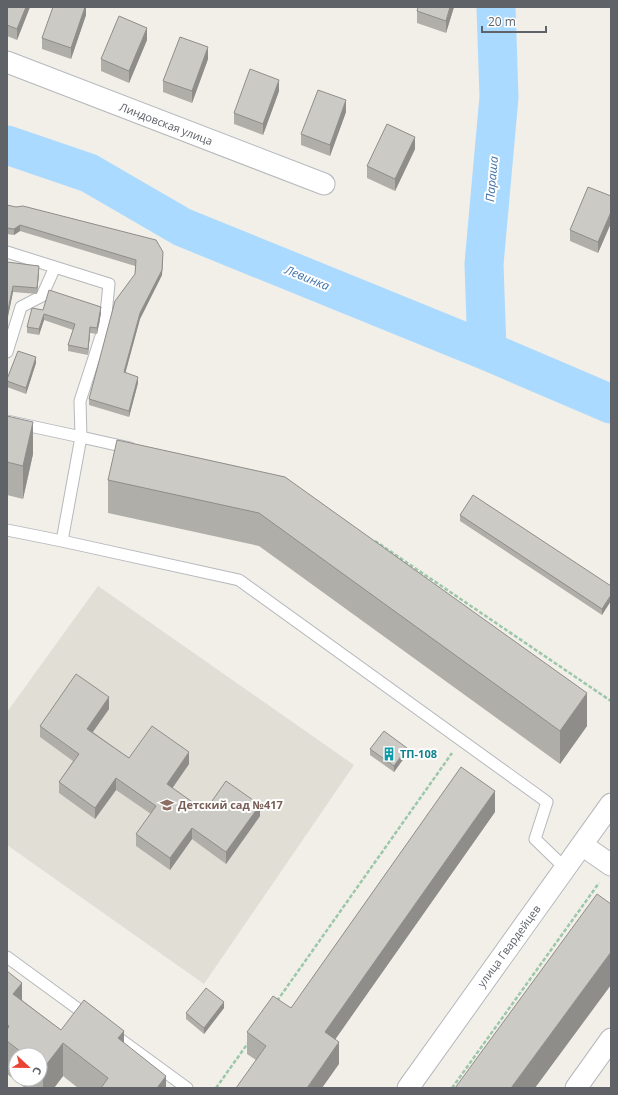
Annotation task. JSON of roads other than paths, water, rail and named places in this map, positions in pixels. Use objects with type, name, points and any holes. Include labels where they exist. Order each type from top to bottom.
[{"type":"street","name":"Линдовская улица","points":[[7,62],[324,184]]},
{"type":"street","name":"улица Гвардейцев","points":[[408,1088],[611,804]]},
{"type":"street","points":[[582,845],[606,872]]},
{"type":"street","points":[[576,1088],[611,1039]]},
{"type":"lane","points":[[7,252],[109,284],[105,324],[80,401],[81,437],[62,540]]},
{"type":"lane","points":[[7,352],[21,307],[42,296],[55,267]]},
{"type":"lane","points":[[7,421],[142,450]]},
{"type":"lane","points":[[7,530],[62,540],[239,580],[547,802],[535,839],[565,868]]},
{"type":"lane","points":[[7,957],[187,1088]]},
{"type":"waterway","name":"Параша","points":[[487,351],[484,264],[499,97],[496,7]]},
{"type":"waterway","name":"Левинка","points":[[7,145],[89,173],[182,227],[487,351],[611,404]]},
{"type":"place","name":"ТП-108","points":[[389,754]]},
{"type":"place","name":"Детский сад №417","points":[[167,805]]}]
